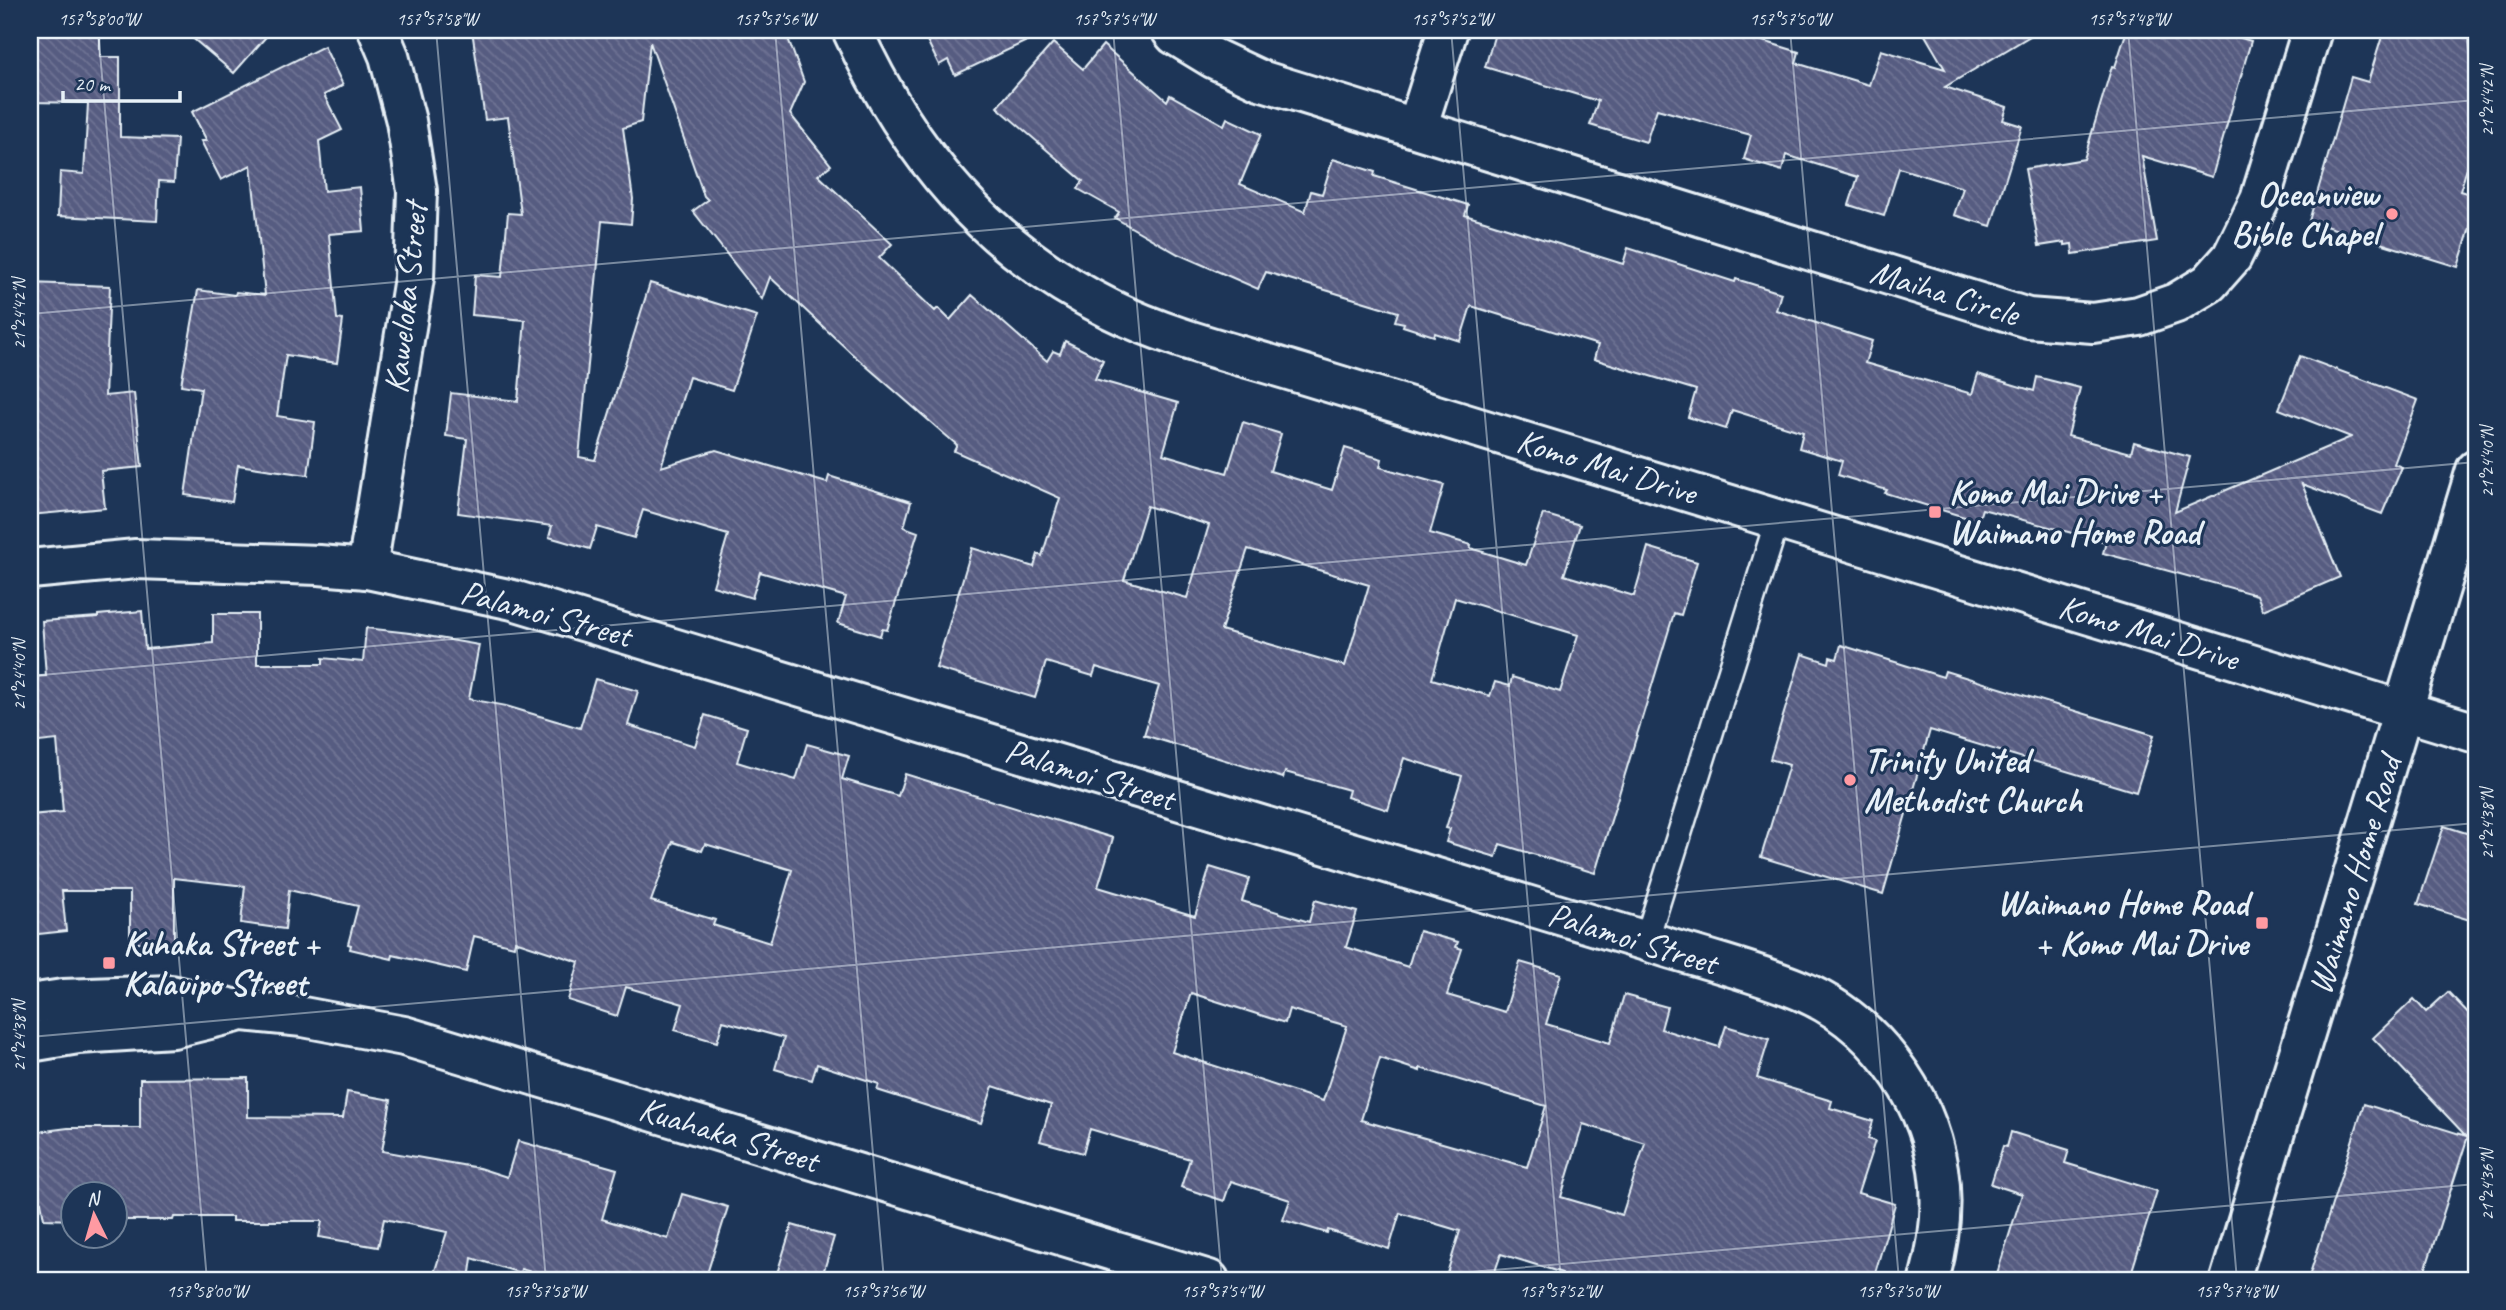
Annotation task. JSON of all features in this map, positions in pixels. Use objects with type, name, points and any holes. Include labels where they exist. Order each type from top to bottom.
[{"type":"street","name":"Kaweloka Street","points":[[367,569],[414,278],[417,191],[406,121],[389,56],[378,30]]},
{"type":"street","name":"Komo Mai Drive","points":[[852,30],[894,113],[923,155],[950,187],[1010,244],[1057,278],[1111,309],[1170,333],[2476,733]]},
{"type":"street","name":"Maiha Circle","points":[[1171,30],[1213,58],[1260,80],[2028,318],[2093,323],[2139,316],[2176,303],[2209,283],[2232,257],[2260,200],[2312,30]]},
{"type":"street","points":[[1417,128],[1448,30]]},
{"type":"street","name":"Waimano Home Road","points":[[2230,1280],[2476,470]]},
{"type":"street","name":"Palamoi Street","points":[[30,569],[136,559],[256,562],[367,569],[513,600],[1800,990],[1836,1010],[1880,1048],[1905,1083],[1925,1123],[1938,1168],[1941,1202],[1938,1240],[1929,1280]]},
{"type":"street","name":"Kuahaka Street","points":[[30,1004],[63,999],[171,995],[243,1011],[303,1017],[404,1036],[1209,1280]]},
{"type":"street","name":"Kuahaka Street","points":[[30,1042],[79,1034],[173,1028],[243,1011]]},
{"type":"lane","points":[[1646,942],[1778,518]]},
{"type":"building","points":[[30,30],[100,30],[100,57],[120,57],[120,137],[177,139],[174,182],[159,181],[157,221],[58,216],[60,172],[84,174],[88,103],[30,102]]},
{"type":"building","points":[[183,30],[272,30],[234,73]]},
{"type":"building","points":[[472,30],[785,30],[804,82],[790,114],[831,165],[818,175],[892,244],[879,258],[935,311],[938,308],[950,320],[972,295],[1047,361],[1053,351],[1060,354],[1065,341],[1103,360],[1095,379],[1178,403],[1163,454],[1227,473],[1243,422],[1281,434],[1270,471],[1332,490],[1345,448],[1382,459],[1380,467],[1444,485],[1430,533],[1471,545],[1470,548],[1526,565],[1543,514],[1580,525],[1564,575],[1634,596],[1648,547],[1697,562],[1681,615],[1674,613],[1595,873],[1500,844],[1496,857],[1446,842],[1450,829],[1446,828],[1462,776],[1404,758],[1388,810],[1347,797],[1349,790],[1285,772],[1283,778],[1144,735],[1159,686],[1096,667],[1093,676],[1046,662],[1035,698],[936,668],[972,548],[1034,567],[1038,554],[1042,556],[1060,498],[954,451],[957,445],[850,352],[770,277],[762,299],[693,211],[708,200],[704,196],[650,42],[641,122],[623,128],[633,199],[631,224],[602,221],[579,457],[595,460],[650,283],[757,316],[732,390],[689,377],[661,467],[716,450],[827,483],[829,476],[911,502],[904,527],[918,532],[887,630],[882,629],[880,636],[838,623],[846,597],[760,572],[752,598],[713,586],[728,535],[643,510],[634,538],[597,527],[590,549],[549,537],[552,526],[458,513],[467,439],[446,436],[451,393],[518,401],[525,320],[472,315],[475,275],[502,277],[508,213],[521,214],[508,117],[485,120]],"holes":[[[1147,506],[1209,525],[1187,598],[1124,580]],[[1248,549],[1369,585],[1345,666],[1221,630]],[[1455,598],[1578,635],[1560,692],[1512,677],[1510,686],[1495,682],[1490,696],[1432,679]]]},
{"type":"building","points":[[922,30],[1050,30],[955,75],[948,60],[939,65]]},
{"type":"building","points":[[1496,30],[1727,30],[1799,52],[1796,63],[1869,85],[1881,50],[1945,69],[1922,30],[2040,30],[1945,87],[2007,107],[2003,120],[2022,126],[1991,226],[1954,215],[1963,188],[1899,168],[1884,216],[1849,205],[1858,177],[1786,155],[1782,171],[1744,159],[1751,135],[1657,109],[1646,142],[1590,125],[1598,101],[1485,67]]},
{"type":"building","points":[[2127,30],[2215,30],[2251,41],[2212,177],[2142,156],[2157,241],[2073,254],[2072,244],[2065,245],[2065,242],[2039,246],[2025,169],[2084,159],[2112,66],[2115,67]]},
{"type":"building","points":[[2384,30],[2476,30],[2476,139],[2460,191],[2476,196],[2476,208],[2458,267],[2309,221],[2351,77],[2368,82]]},
{"type":"building","points":[[1053,43],[1083,69],[1103,45],[1167,101],[1170,95],[1224,125],[1227,118],[1261,134],[1240,184],[1305,212],[1311,191],[1322,194],[1333,159],[1375,172],[1374,176],[1468,205],[1465,215],[1623,264],[1628,248],[1735,282],[1736,279],[1781,293],[1776,310],[1872,341],[1865,363],[1972,394],[1978,374],[2034,391],[2037,377],[2080,388],[2068,436],[2131,453],[2134,442],[2190,457],[2175,512],[2351,437],[2279,409],[2300,356],[2418,400],[2394,464],[2402,467],[2382,514],[2302,484],[2340,577],[2263,610],[2257,595],[2103,553],[2106,542],[1982,509],[1978,521],[1885,493],[1887,490],[1838,475],[1842,461],[1799,448],[1803,432],[1732,410],[1726,429],[1688,417],[1696,390],[1594,359],[1598,345],[1471,306],[1460,341],[1435,333],[1434,336],[1395,321],[1398,312],[1266,272],[1258,289],[1178,254],[1115,218],[1119,212],[1078,189],[1083,181],[997,107]]},
{"type":"building","points":[[324,46],[343,85],[324,95],[342,130],[319,141],[324,191],[360,187],[364,231],[329,234],[337,319],[343,320],[337,363],[286,355],[277,416],[315,422],[308,475],[238,465],[232,502],[185,495],[201,388],[181,385],[198,290],[235,295],[236,292],[265,295],[251,165],[221,180],[201,141],[207,141],[192,112]]},
{"type":"building","points":[[30,283],[110,286],[105,396],[134,393],[142,467],[101,471],[105,508],[30,515]]},
{"type":"building","points":[[142,611],[145,649],[213,643],[213,614],[257,614],[257,664],[323,664],[323,658],[363,662],[366,628],[479,645],[469,699],[506,706],[580,728],[595,679],[638,691],[628,725],[695,746],[705,715],[747,728],[737,762],[796,780],[807,744],[849,756],[842,779],[898,796],[905,774],[1113,838],[1098,887],[1195,916],[1210,867],[1249,879],[1242,901],[1309,922],[1315,900],[1357,912],[1346,947],[1408,967],[1419,931],[1458,942],[1456,947],[1462,949],[1447,995],[1505,1012],[1520,962],[1561,974],[1546,1024],[1610,1043],[1624,995],[1667,1007],[1661,1029],[1719,1047],[1726,1026],[1769,1039],[1757,1078],[1832,1101],[1830,1108],[1873,1121],[1868,1139],[1875,1141],[1858,1193],[1895,1204],[1873,1280],[1560,1280],[1562,1273],[1501,1254],[1492,1280],[1445,1280],[1460,1231],[1400,1213],[1389,1249],[1328,1230],[1327,1233],[1283,1220],[1290,1200],[1231,1181],[1224,1201],[1181,1187],[1190,1159],[1090,1129],[1083,1153],[1040,1141],[1051,1105],[993,1086],[981,1123],[877,1090],[879,1084],[817,1064],[812,1080],[775,1069],[784,1038],[723,1021],[717,1042],[675,1030],[683,1004],[626,987],[617,1016],[568,1000],[579,962],[515,941],[514,946],[474,936],[466,972],[393,955],[392,959],[350,949],[351,945],[348,944],[358,906],[289,890],[285,929],[241,923],[245,886],[174,878],[174,943],[130,943],[130,891],[62,891],[66,931],[30,935],[30,815],[63,812],[57,740],[30,743],[30,677],[46,676],[42,621]],"holes":[[[673,842],[702,851],[705,844],[792,870],[770,943],[713,925],[715,920],[651,901]],[[1191,993],[1285,1023],[1289,1009],[1347,1026],[1323,1101],[1172,1052]],[[1380,1058],[1546,1106],[1527,1167],[1361,1120]],[[1583,1124],[1645,1143],[1622,1215],[1561,1197]]]},
{"type":"building","name":"Trinity United Methodist Church","points":[[1841,645],[1943,677],[1945,671],[2154,735],[2136,792],[1930,730],[1883,894],[1761,857],[1789,765],[1770,759],[1802,654],[1829,663],[1830,657],[1837,659]]},
{"type":"building","points":[[2444,826],[2476,836],[2476,922],[2418,904]]},
{"type":"building","points":[[2448,992],[2476,1021],[2476,1111],[2422,1280],[2308,1280],[2364,1104],[2466,1136],[2373,1038],[2414,999],[2426,1012]]},
{"type":"building","points":[[248,1078],[248,1117],[343,1118],[347,1092],[391,1100],[382,1151],[479,1168],[507,1177],[518,1141],[617,1169],[602,1219],[668,1239],[682,1194],[728,1207],[705,1280],[559,1280],[521,1269],[520,1273],[472,1258],[469,1280],[432,1280],[447,1232],[384,1219],[378,1247],[319,1237],[322,1221],[232,1221],[232,1217],[130,1220],[130,1180],[60,1180],[60,1220],[44,1219],[41,1202],[30,1204],[30,1133],[68,1128],[140,1128],[140,1079]]},
{"type":"building","points":[[2011,1132],[2069,1150],[2065,1163],[2157,1191],[2129,1280],[1995,1280],[2022,1194],[1991,1184],[2003,1146],[2007,1147]]},
{"type":"building","points":[[792,1225],[834,1237],[821,1280],[775,1280]]},
{"type":"place","name":"Oceanview Bible Chapel","points":[[2392,214]]},
{"type":"place","name":"Komo Mai Drive + Waimano Home Road","points":[[1935,512]]},
{"type":"place","name":"Trinity United Methodist Church","points":[[1850,780]]},
{"type":"place","name":"Waimano Home Road + Komo Mai Drive","points":[[2262,923]]},
{"type":"place","name":"Kuhaka Street + Kalauipo Street","points":[[109,963]]}]
